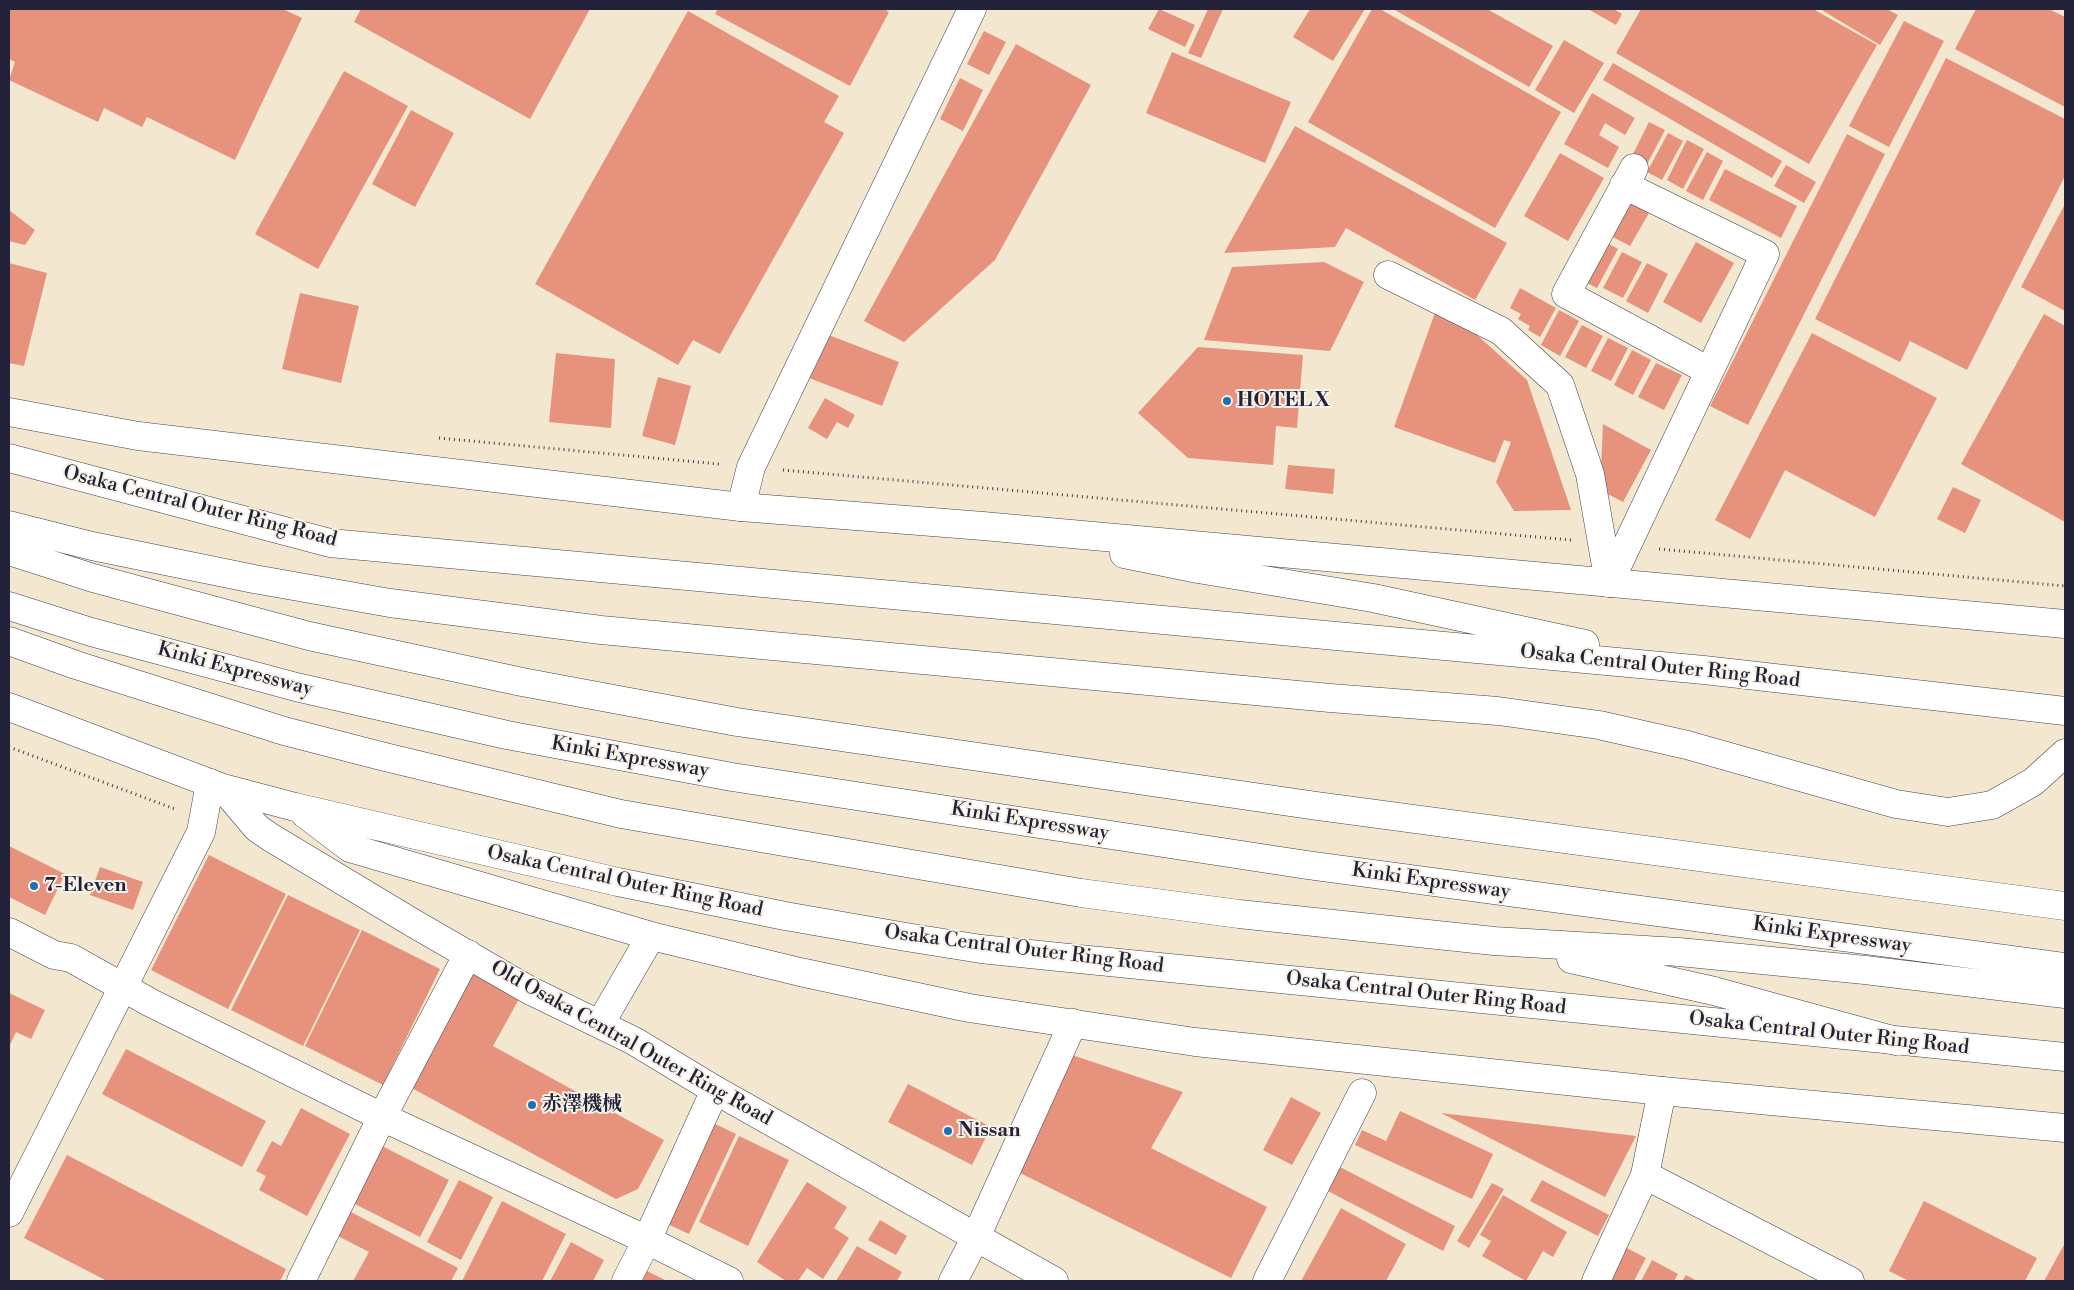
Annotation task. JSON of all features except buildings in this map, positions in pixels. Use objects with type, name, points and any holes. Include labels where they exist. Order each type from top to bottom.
[{"type":"main road","points":[[741,507],[751,467],[972,9]]},
{"type":"main road","points":[[1609,582],[1614,544],[1709,371],[1766,254],[1629,176],[1566,294],[1709,371]]},
{"type":"main road","points":[[1388,275],[1501,331],[1560,385],[1614,544]]},
{"type":"main road","points":[[9,412],[138,436],[741,507],[983,526],[2065,624]]},
{"type":"main road","name":"Osaka Central Outer Ring Road","points":[[9,458],[330,543],[1704,670],[2065,711]]},
{"type":"main road","points":[[9,525],[92,546],[254,579],[390,602],[601,630],[1291,694],[1498,711],[1599,725],[1687,745],[1896,804],[1948,812],[1992,805],[2033,782],[2065,754]]},
{"type":"main road","points":[[983,526],[1198,569],[1373,598],[1704,670]]},
{"type":"main road","points":[[9,551],[93,578],[310,636],[522,682],[737,722],[1327,808],[2065,906]]},
{"type":"main road","name":"Kinki Expressway","points":[[9,606],[91,632],[296,687],[507,735],[732,776],[1307,865],[2065,967]]},
{"type":"main road","points":[[9,641],[76,665],[284,731],[621,814],[1081,893],[1239,914],[1494,942],[1689,953],[1865,970],[2065,994]]},
{"type":"main road","name":"Osaka Central Outer Ring Road","points":[[9,707],[217,785],[295,807],[701,900],[803,919],[980,948],[1896,1041],[2065,1056]]},
{"type":"main road","points":[[9,1213],[201,832],[217,785]]},
{"type":"main road","name":"Old Osaka Central Outer Ring Road","points":[[217,785],[257,828],[270,837],[530,990],[634,1041],[715,1090],[1054,1281]]},
{"type":"main road","points":[[295,807],[350,848],[651,936],[800,972],[969,1008],[1195,1042],[1662,1091],[2065,1128]]},
{"type":"main road","points":[[9,932],[54,954],[71,958],[151,1003],[382,1118],[647,1240],[728,1281]]},
{"type":"main road","points":[[600,1024],[651,936]]},
{"type":"main road","points":[[1494,942],[1714,991],[1896,1041]]},
{"type":"main road","points":[[301,1281],[382,1118],[468,954]]},
{"type":"main road","points":[[953,1281],[976,1236],[1073,1023]]},
{"type":"main road","points":[[626,1281],[647,1240],[715,1090]]},
{"type":"main road","points":[[1596,1281],[1645,1175],[1662,1091]]},
{"type":"main road","points":[[1268,1281],[1362,1093]]},
{"type":"main road","points":[[1645,1175],[1850,1281]]},
{"type":"path","points":[[433,437],[2065,586]]},
{"type":"place","name":"HOTEL X","points":[[1227,401]]},
{"type":"place","name":"7-Eleven","points":[[34,886]]},
{"type":"place","name":"赤澤機械","points":[[532,1105]]},
{"type":"place","name":"Nissan","points":[[948,1131]]}]
